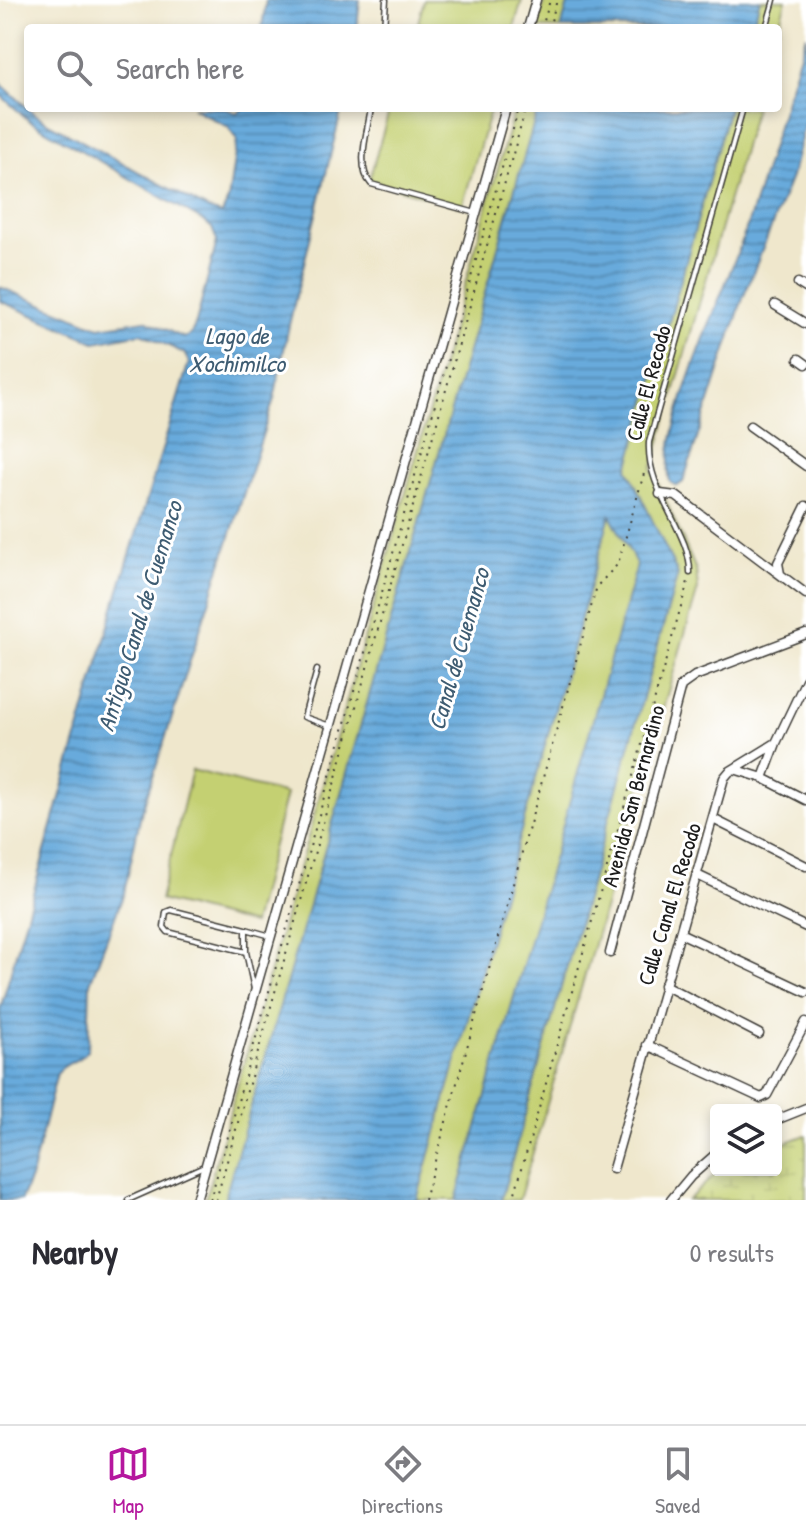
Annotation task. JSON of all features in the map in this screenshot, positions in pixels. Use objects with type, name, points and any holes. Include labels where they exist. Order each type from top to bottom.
[{"type":"street","points":[[529,24],[536,0]]},
{"type":"street","points":[[196,1200],[505,112]]},
{"type":"street","points":[[775,305],[806,324]]},
{"type":"street","points":[[750,426],[806,466]]},
{"type":"street","points":[[660,494],[676,496],[806,594]]},
{"type":"street","points":[[780,574],[780,559],[806,506]]},
{"type":"street","name":"Avenida San Bernardino","points":[[610,953],[681,686],[695,676],[806,634]]},
{"type":"street","points":[[763,778],[806,680]]},
{"type":"street","points":[[734,769],[776,743]]},
{"type":"street","points":[[734,769],[763,778],[806,800]]},
{"type":"street","name":"Calle Canal El Recodo","points":[[613,1169],[724,778],[734,769]]},
{"type":"street","points":[[713,819],[806,866]]},
{"type":"street","points":[[697,875],[806,927]]},
{"type":"street","points":[[680,933],[806,992]]},
{"type":"street","points":[[664,985],[759,1034]]},
{"type":"street","points":[[647,1045],[761,1098],[767,1095],[806,1022]]},
{"type":"street","points":[[782,1118],[806,1108]]},
{"type":"street","points":[[671,1200],[710,1159]]},
{"type":"lane","points":[[384,24],[386,0]]},
{"type":"lane","points":[[767,24],[774,0]]},
{"type":"lane","points":[[370,112],[363,175],[371,184],[476,213]]},
{"type":"lane","name":"Calle El Recodo","points":[[690,573],[690,560],[660,494],[648,457],[649,442],[742,112]]},
{"type":"lane","points":[[317,670],[304,717],[330,726]]},
{"type":"lane","points":[[246,952],[168,932],[164,927],[166,912],[171,910],[271,936]]},
{"type":"lane","points":[[246,929],[246,952],[255,993]]},
{"type":"lane","points":[[128,1200],[206,1165]]},
{"type":"path","points":[[543,24],[550,0]]},
{"type":"path","points":[[550,24],[557,0]]},
{"type":"path","points":[[210,1200],[518,112]]},
{"type":"path","points":[[216,1200],[525,112]]},
{"type":"path","points":[[424,1200],[597,586],[618,564],[648,457]]},
{"type":"path","points":[[513,1200],[690,573]]},
{"type":"green space","points":[[424,0],[522,0],[515,24],[418,23]]},
{"type":"green space","points":[[545,0],[786,0],[779,24],[538,24]]},
{"type":"green space","points":[[389,112],[490,112],[462,207],[369,180]]},
{"type":"green space","points":[[514,112],[754,112],[652,469],[696,570],[698,589],[519,1200],[205,1200]]},
{"type":"green space","points":[[192,770],[286,794],[253,924],[160,900]]},
{"type":"green space","points":[[806,1135],[806,1200],[688,1200],[714,1176],[782,1176],[782,1144]]},
{"type":"water","points":[[266,0],[360,0],[357,24],[263,24]]},
{"type":"water","points":[[569,0],[760,0],[753,24],[562,24]]},
{"type":"water","points":[[806,35],[806,119],[791,177],[742,301],[683,482],[677,486],[670,482],[669,460],[683,397],[743,238]]},
{"type":"water","name":"Lago de Xochimilco","points":[[0,83],[24,105],[24,112],[32,112],[209,210],[222,214],[228,200],[237,140],[228,127],[200,112],[341,112],[274,399],[141,814],[124,893],[90,983],[88,1049],[57,1073],[32,1173],[21,1200],[0,1200],[0,1010],[116,600],[189,362],[184,353],[141,333],[95,342],[0,301],[0,287],[99,327],[145,320],[184,338],[191,334],[196,323],[217,241],[212,228],[205,222],[30,121],[0,95]]},
{"type":"water","name":"Canal de Cuemanco","points":[[537,112],[728,112],[628,469],[678,574],[501,1200],[456,1200],[637,565],[610,515],[417,1200],[224,1200]]},
{"type":"water label","name":"Antiguo Canal de Cuemanco","points":[[139,616]]}]
